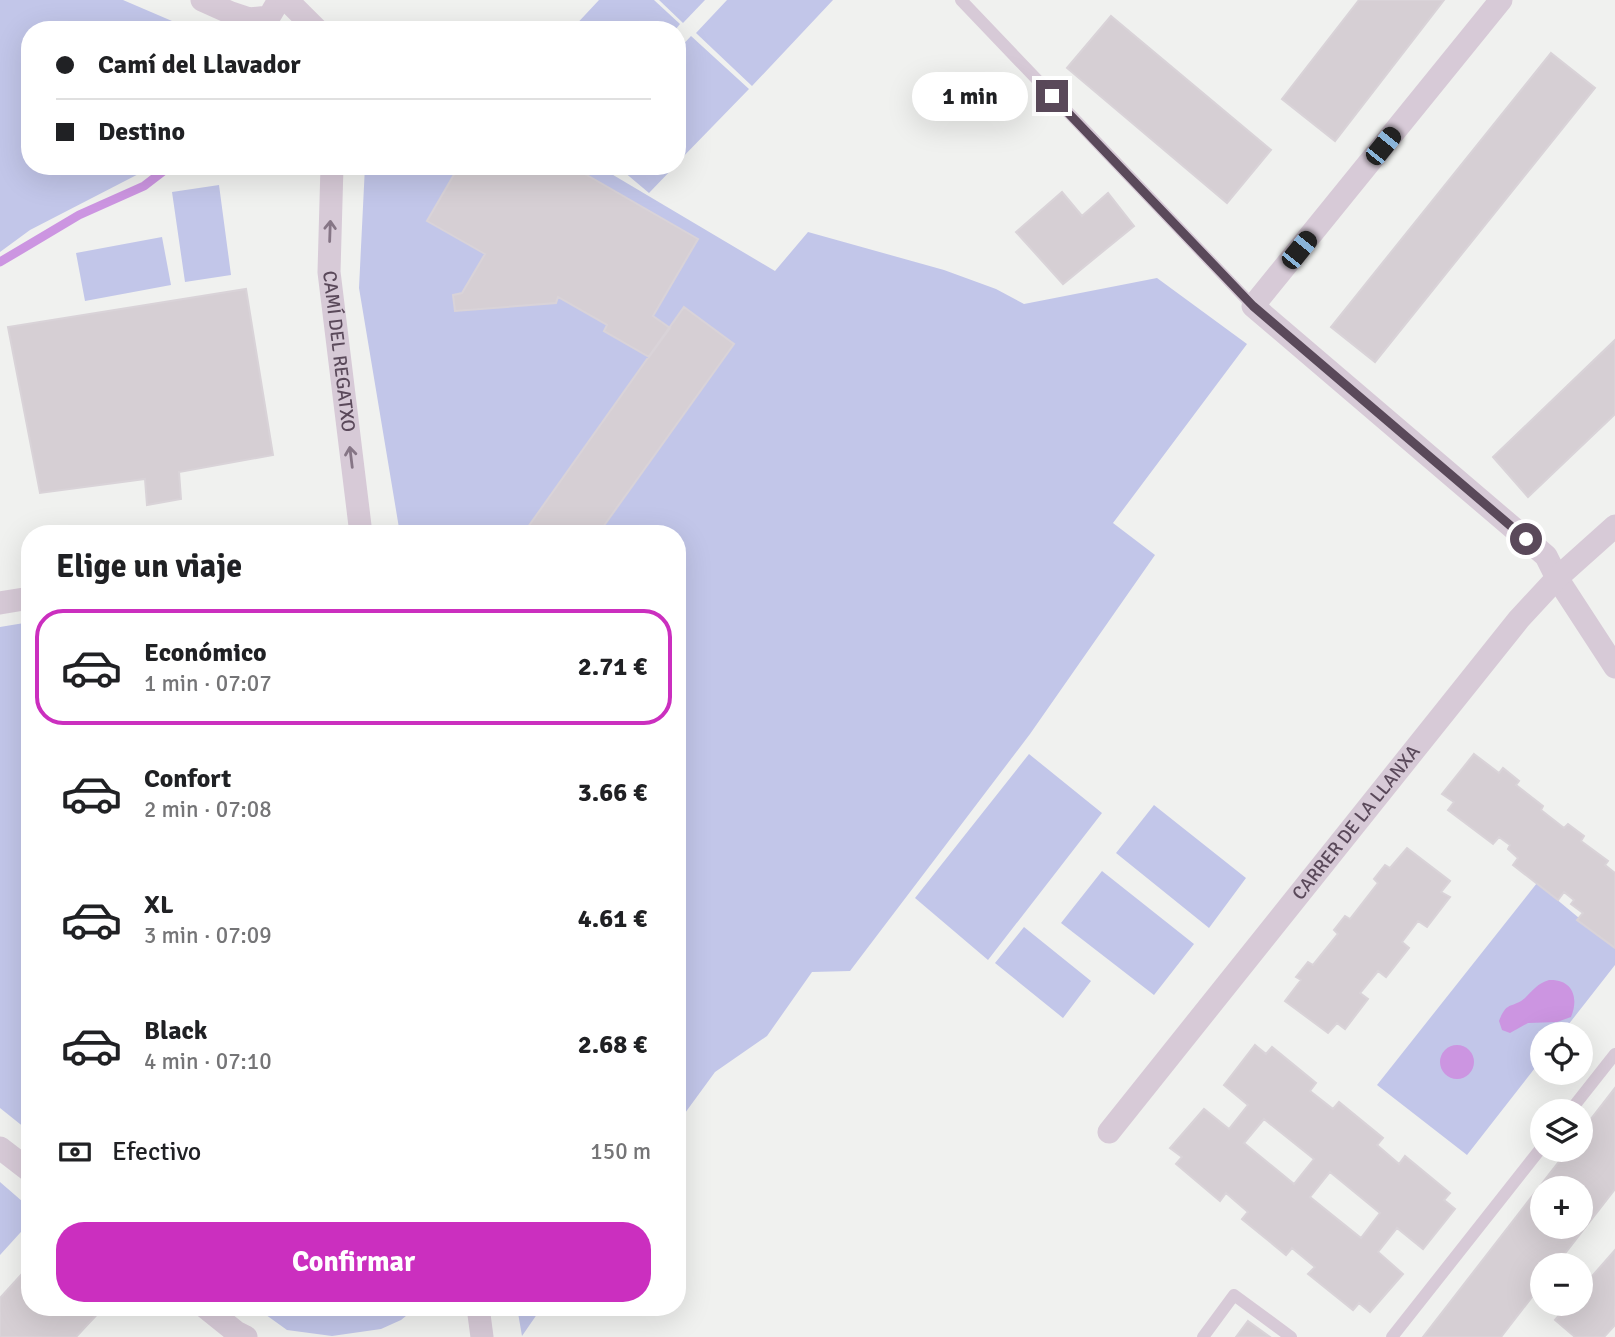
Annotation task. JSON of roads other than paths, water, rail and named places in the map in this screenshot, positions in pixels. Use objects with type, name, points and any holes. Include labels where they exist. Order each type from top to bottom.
[{"type":"street","points":[[202,0],[249,19],[269,18],[279,0]]},
{"type":"street","points":[[287,0],[308,21]]},
{"type":"street","points":[[1501,0],[1253,306],[1546,556],[1557,578],[1615,667]]},
{"type":"street","name":"CAMÍ DEL REGATXO","points":[[332,175],[329,272],[355,525]]},
{"type":"street","name":"CARRER DE LA LLANXA","points":[[1109,1132],[1519,619],[1557,578],[1615,526]]},
{"type":"street","points":[[0,603],[21,600]]},
{"type":"street","points":[[0,1148],[21,1164]]},
{"type":"street","points":[[216,1316],[246,1337]]},
{"type":"street","points":[[479,1316],[482,1337]]},
{"type":"lane","points":[[961,0],[1253,306]]},
{"type":"lane","points":[[1579,1099],[1615,1054]]},
{"type":"lane","points":[[1392,1337],[1530,1162]]},
{"type":"lane","points":[[1203,1337],[1234,1295],[1292,1337]]},
{"type":"waterway","points":[[0,262],[79,215],[144,186],[158,175]]}]
